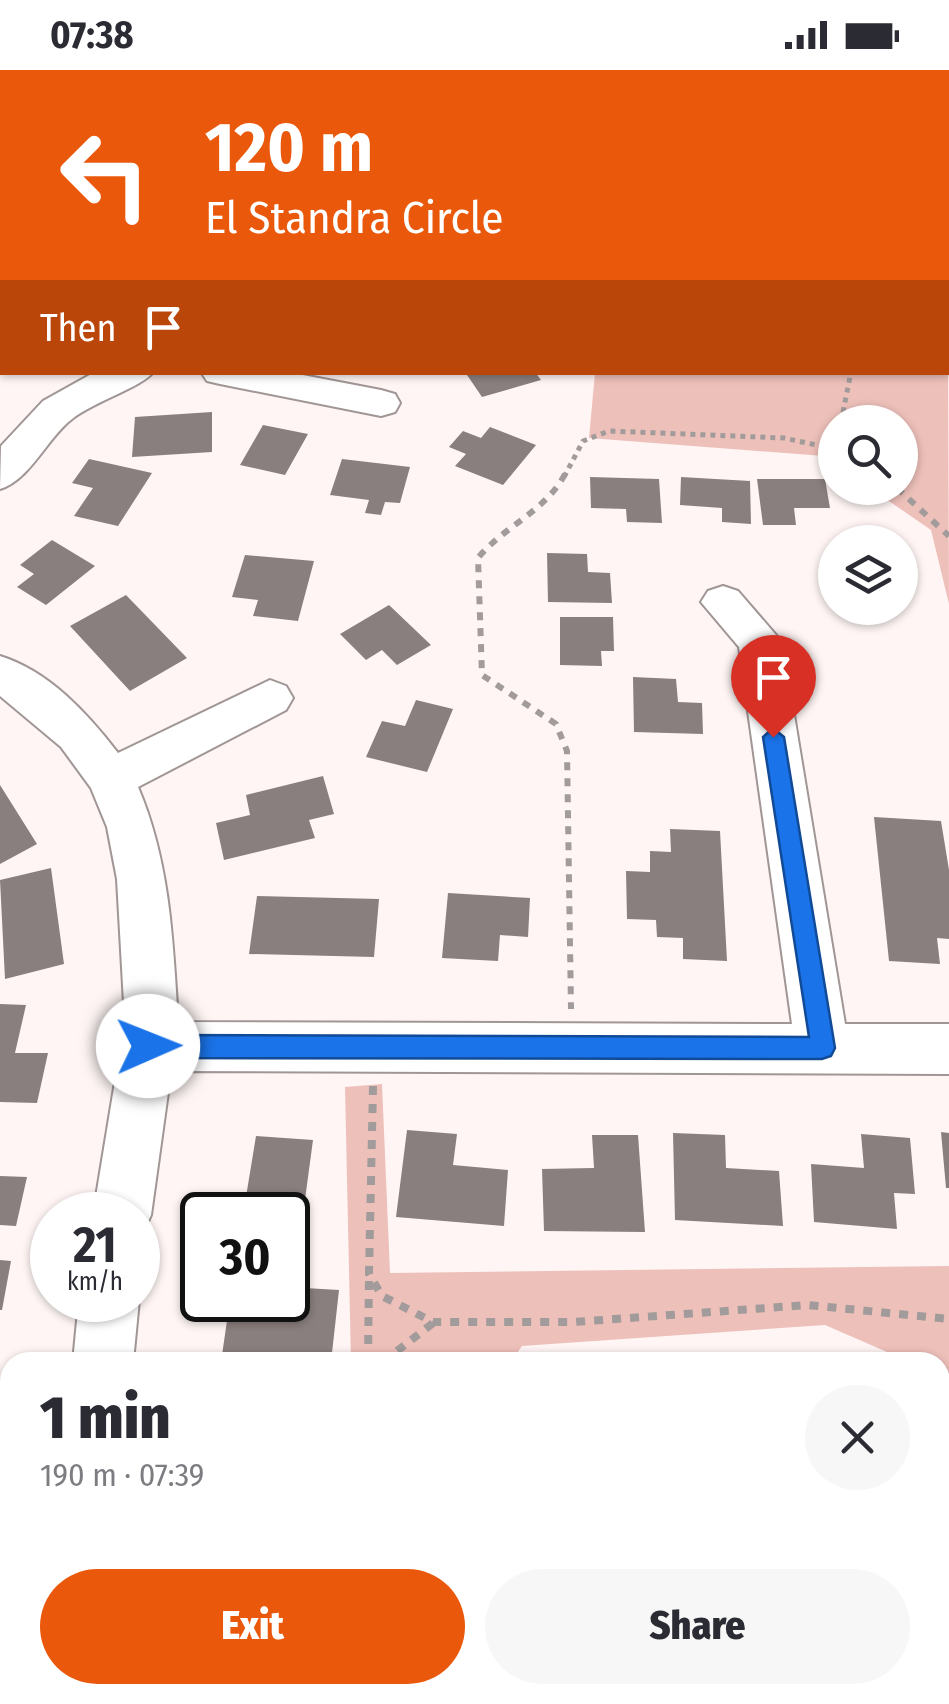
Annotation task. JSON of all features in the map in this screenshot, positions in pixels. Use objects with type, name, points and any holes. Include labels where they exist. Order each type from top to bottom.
[{"type":"street","points":[[236,375],[382,403]]},
{"type":"street","points":[[0,476],[29,436],[90,378]]},
{"type":"street","points":[[723,602],[760,642],[822,1048]]},
{"type":"street","points":[[0,673],[67,724],[111,779],[131,828],[142,878],[152,1021],[126,1192]]},
{"type":"street","points":[[111,779],[270,698]]},
{"type":"street","points":[[148,1046],[949,1049]]},
{"type":"street","points":[[104,1352],[108,1322]]},
{"type":"path","points":[[844,405],[850,375]]},
{"type":"path","points":[[571,1012],[567,751],[556,724],[482,675],[478,558],[489,544],[555,494],[583,440],[609,432],[784,438],[818,446]]},
{"type":"path","points":[[915,505],[949,536]]},
{"type":"path","points":[[368,1352],[374,1072]]},
{"type":"path","points":[[369,1274],[382,1296],[433,1322],[574,1322],[808,1306],[949,1319]]},
{"type":"path","points":[[396,1352],[433,1322]]},
{"type":"shaded area","points":[[595,375],[948,375],[949,604],[931,530],[895,505],[918,505],[918,405],[818,405],[818,456],[589,438]]},
{"type":"shaded area","points":[[382,1084],[390,1273],[949,1266],[949,1352],[887,1352],[825,1325],[522,1346],[518,1352],[351,1352],[345,1087]]},
{"type":"building","points":[[467,375],[537,375],[541,380],[482,397]]},
{"type":"building","points":[[212,412],[212,452],[132,457],[135,417]]},
{"type":"building","points":[[263,425],[308,434],[285,475],[240,465]]},
{"type":"building","points":[[490,427],[536,445],[503,485],[455,466],[466,454],[449,447],[463,431],[481,438]]},
{"type":"building","points":[[89,459],[152,473],[118,526],[74,516],[93,488],[72,483]]},
{"type":"building","points":[[342,459],[410,467],[400,503],[385,502],[381,515],[365,513],[369,500],[330,495]]},
{"type":"building","points":[[590,477],[659,479],[662,523],[627,522],[626,509],[591,508]]},
{"type":"building","points":[[681,477],[750,481],[751,524],[722,522],[722,508],[680,505]]},
{"type":"building","points":[[757,479],[818,479],[818,505],[830,508],[794,508],[796,525],[763,525]]},
{"type":"building","points":[[52,540],[95,566],[46,605],[17,587],[34,574],[20,565]]},
{"type":"building","points":[[547,553],[587,554],[588,572],[610,573],[612,603],[548,602]]},
{"type":"building","points":[[245,555],[314,561],[298,621],[253,616],[258,600],[232,597]]},
{"type":"building","points":[[126,595],[187,658],[130,691],[70,626]]},
{"type":"building","points":[[389,605],[431,645],[397,665],[382,650],[366,660],[340,634]]},
{"type":"building","points":[[560,617],[613,617],[614,651],[601,651],[602,666],[560,665]]},
{"type":"building","points":[[633,677],[676,679],[678,702],[702,703],[703,734],[634,732]]},
{"type":"building","points":[[416,700],[453,709],[427,772],[366,757],[382,721],[405,726]]},
{"type":"building","points":[[323,776],[334,814],[309,820],[315,838],[224,860],[216,823],[250,815],[246,795]]},
{"type":"building","points":[[0,785],[37,844],[0,864]]},
{"type":"building","points":[[874,817],[941,821],[949,870],[949,939],[937,938],[940,964],[889,961]]},
{"type":"building","points":[[670,829],[720,831],[727,961],[683,959],[683,938],[657,937],[656,920],[627,919],[626,871],[650,872],[650,851],[671,852]]},
{"type":"building","points":[[51,868],[64,964],[5,979],[0,880]]},
{"type":"building","points":[[448,893],[530,898],[528,937],[500,935],[498,961],[442,958]]},
{"type":"building","points":[[257,896],[379,899],[374,957],[249,954]]},
{"type":"building","points":[[0,1004],[26,1005],[15,1053],[48,1053],[37,1103],[0,1102]]},
{"type":"building","points":[[407,1130],[457,1134],[453,1165],[508,1170],[504,1226],[396,1217]]},
{"type":"building","points":[[941,1132],[949,1133],[949,1188],[946,1188]]},
{"type":"building","points":[[673,1133],[725,1135],[726,1168],[779,1171],[783,1226],[675,1220]]},
{"type":"building","points":[[861,1134],[910,1138],[915,1194],[894,1193],[897,1229],[814,1222],[811,1164],[864,1168]]},
{"type":"building","points":[[592,1135],[638,1135],[645,1232],[544,1231],[542,1169],[594,1168]]},
{"type":"building","points":[[256,1136],[313,1140],[306,1192],[247,1192]]},
{"type":"building","points":[[0,1176],[27,1177],[16,1226],[0,1225]]},
{"type":"building","points":[[0,1260],[11,1261],[2,1310],[0,1310]]},
{"type":"building","points":[[310,1288],[339,1290],[332,1352],[222,1352],[227,1322],[310,1322]]},
{"type":"route","points":[[148,1046],[822,1048],[773,737]]}]
